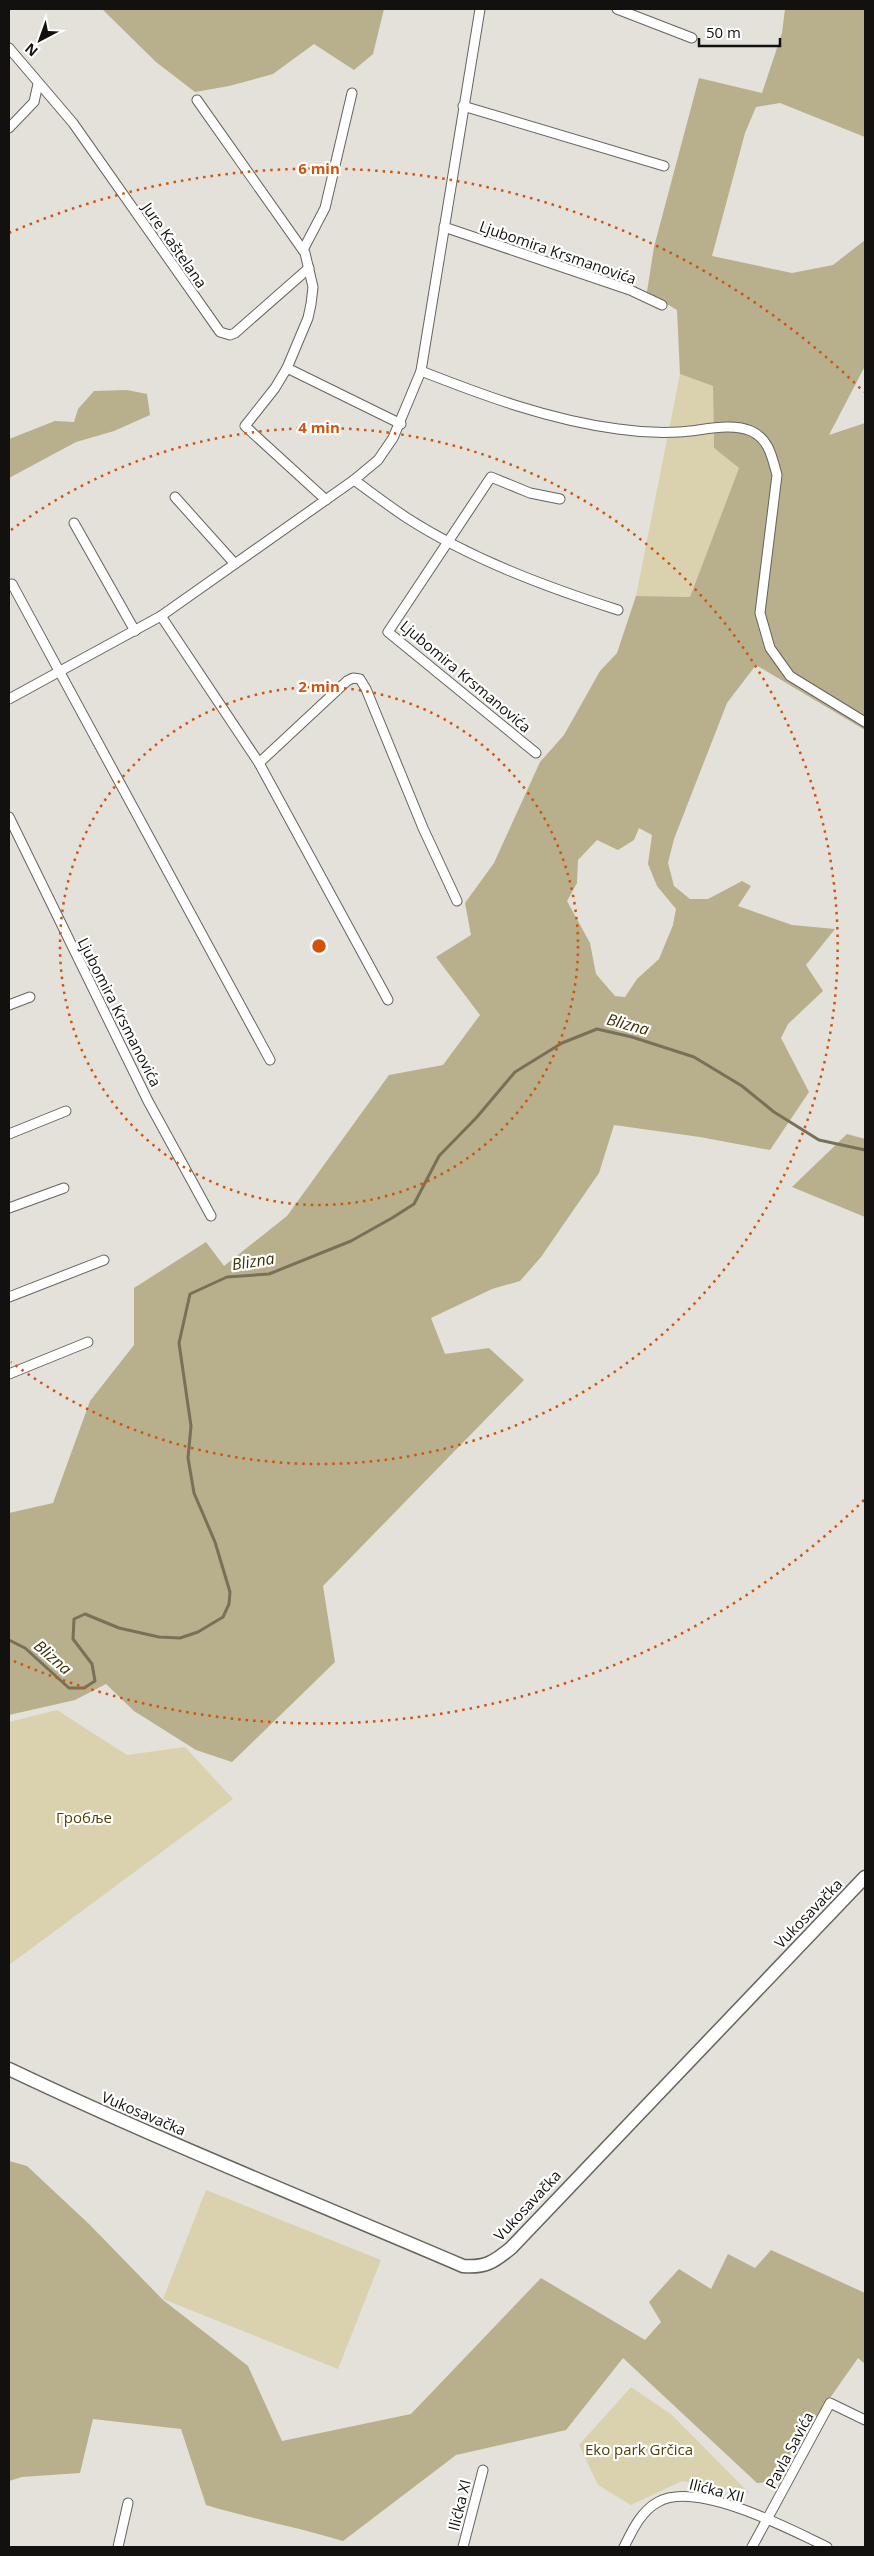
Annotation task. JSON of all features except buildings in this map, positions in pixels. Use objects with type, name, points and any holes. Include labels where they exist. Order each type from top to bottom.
[{"type":"street","points":[[9,699],[57,671],[161,616],[354,480],[385,452],[401,424],[421,372],[480,9]]},
{"type":"street","points":[[617,9],[692,38]]},
{"type":"street","name":"Jure Kaštelana","points":[[9,48],[73,123],[220,332],[230,336],[309,268]]},
{"type":"street","points":[[9,128],[34,102],[38,84]]},
{"type":"street","points":[[303,250],[325,208],[352,93]]},
{"type":"street","points":[[34,102],[52,99]]},
{"type":"street","points":[[198,100],[303,250],[313,287],[308,318],[287,368],[245,426],[326,500]]},
{"type":"street","points":[[463,106],[664,166]]},
{"type":"street","name":"Ljubomira Krsmanovića","points":[[444,227],[630,290],[662,306]]},
{"type":"street","points":[[287,368],[401,424]]},
{"type":"street","points":[[421,372],[522,408],[617,429],[660,433],[741,428],[758,435],[766,443],[777,475],[760,614],[770,648],[790,676],[828,702],[865,722]]},
{"type":"street","name":"Ljubomira Krsmanovića","points":[[536,754],[388,632],[491,477],[530,493],[560,499]]},
{"type":"street","points":[[354,480],[407,518],[448,542],[568,594],[618,610]]},
{"type":"street","points":[[175,497],[236,564]]},
{"type":"street","points":[[74,523],[135,631]]},
{"type":"street","points":[[12,584],[57,671],[270,1060]]},
{"type":"street","points":[[161,616],[259,763],[388,1000]]},
{"type":"street","points":[[259,763],[347,681],[352,678],[360,679],[366,689],[423,828],[457,902]]},
{"type":"street","name":"Ljubomira Krsmanovića","points":[[9,817],[148,1101],[211,1216]]},
{"type":"street","points":[[9,1005],[30,996]]},
{"type":"street","points":[[9,1134],[66,1111]]},
{"type":"street","points":[[9,1208],[64,1188]]},
{"type":"street","points":[[9,1297],[104,1260]]},
{"type":"street","points":[[9,1374],[88,1342]]},
{"type":"street","name":"Vukosavačka","points":[[9,2069],[102,2113],[309,2201],[463,2266],[479,2268],[492,2262],[511,2248],[865,1877]]},
{"type":"street","name":"Pavla Savića","points":[[752,2547],[830,2403],[865,2420]]},
{"type":"street","name":"Ilićka XI","points":[[463,2547],[482,2470]]},
{"type":"street","name":"Ilićka XII","points":[[624,2547],[644,2513],[656,2502],[668,2497],[685,2494],[767,2518]]},
{"type":"street","points":[[118,2547],[128,2503]]},
{"type":"street","points":[[767,2518],[827,2547]]},
{"type":"green space","points":[[680,374],[713,386],[714,448],[739,468],[690,597],[636,596]]},
{"type":"green space","name":"Гробље","points":[[57,1710],[127,1755],[185,1747],[233,1799],[9,1965],[9,1722]]},
{"type":"green space","points":[[206,2190],[381,2260],[338,2369],[163,2299]]},
{"type":"green space","name":"Eko park Grčica","points":[[631,2387],[672,2415],[749,2493],[682,2481],[631,2505],[598,2485],[579,2445]]},
{"type":"shaded area","points":[[102,9],[384,9],[373,54],[354,70],[314,44],[273,74],[229,86],[195,92],[156,62]]},
{"type":"shaded area","points":[[785,9],[865,9],[865,137],[780,103],[756,107],[745,133],[712,256],[792,273],[833,265],[865,240],[865,366],[829,435],[865,423],[865,730],[756,665],[727,703],[674,839],[668,863],[674,886],[690,899],[708,899],[742,881],[751,886],[738,906],[792,925],[835,929],[806,965],[823,991],[788,1024],[781,1038],[809,1092],[770,1150],[700,1137],[614,1125],[599,1173],[541,1257],[520,1281],[492,1289],[431,1318],[445,1354],[489,1348],[524,1380],[323,1586],[335,1662],[232,1762],[196,1750],[134,1711],[106,1684],[75,1700],[9,1715],[9,1513],[53,1503],[90,1401],[134,1345],[134,1288],[206,1242],[224,1266],[287,1216],[389,1075],[443,1065],[480,1015],[436,957],[471,935],[465,903],[494,863],[540,762],[564,735],[600,671],[617,653],[636,596],[690,597],[739,468],[714,448],[713,386],[680,374],[677,310],[647,292],[654,247],[699,78],[762,93],[782,33]],"holes":[[[639,828],[652,835],[648,864],[657,886],[676,909],[673,925],[659,959],[637,979],[625,997],[615,996],[596,974],[590,943],[567,901],[577,883],[578,860],[597,840],[618,850],[634,840]]]},
{"type":"shaded area","points":[[127,390],[147,394],[150,415],[114,431],[76,442],[9,478],[9,439],[55,421],[74,422],[78,409],[94,391]]},
{"type":"shaded area","points":[[847,1134],[865,1139],[865,1217],[792,1187]]},
{"type":"shaded area","points":[[9,2161],[27,2166],[89,2224],[163,2300],[248,2366],[282,2441],[411,2414],[541,2278],[645,2340],[661,2322],[649,2302],[679,2269],[711,2289],[728,2254],[755,2268],[771,2250],[865,2293],[865,2364],[858,2358],[771,2482],[757,2483],[623,2358],[566,2430],[456,2455],[343,2541],[206,2505],[181,2429],[93,2419],[80,2473],[22,2477],[9,2481]]},
{"type":"waterway","name":"Blizna","points":[[9,1640],[25,1648],[69,1688],[84,1688],[95,1681],[92,1664],[73,1639],[74,1619],[85,1614],[119,1628],[159,1637],[180,1638],[198,1632],[223,1617],[229,1604],[230,1592],[215,1542],[194,1493],[188,1458],[191,1426],[179,1343],[190,1294],[227,1277],[269,1274],[351,1241],[414,1204],[439,1156],[477,1117],[515,1072],[562,1043],[597,1029],[632,1037],[694,1057],[742,1086],[774,1112],[819,1140],[865,1150]]}]
